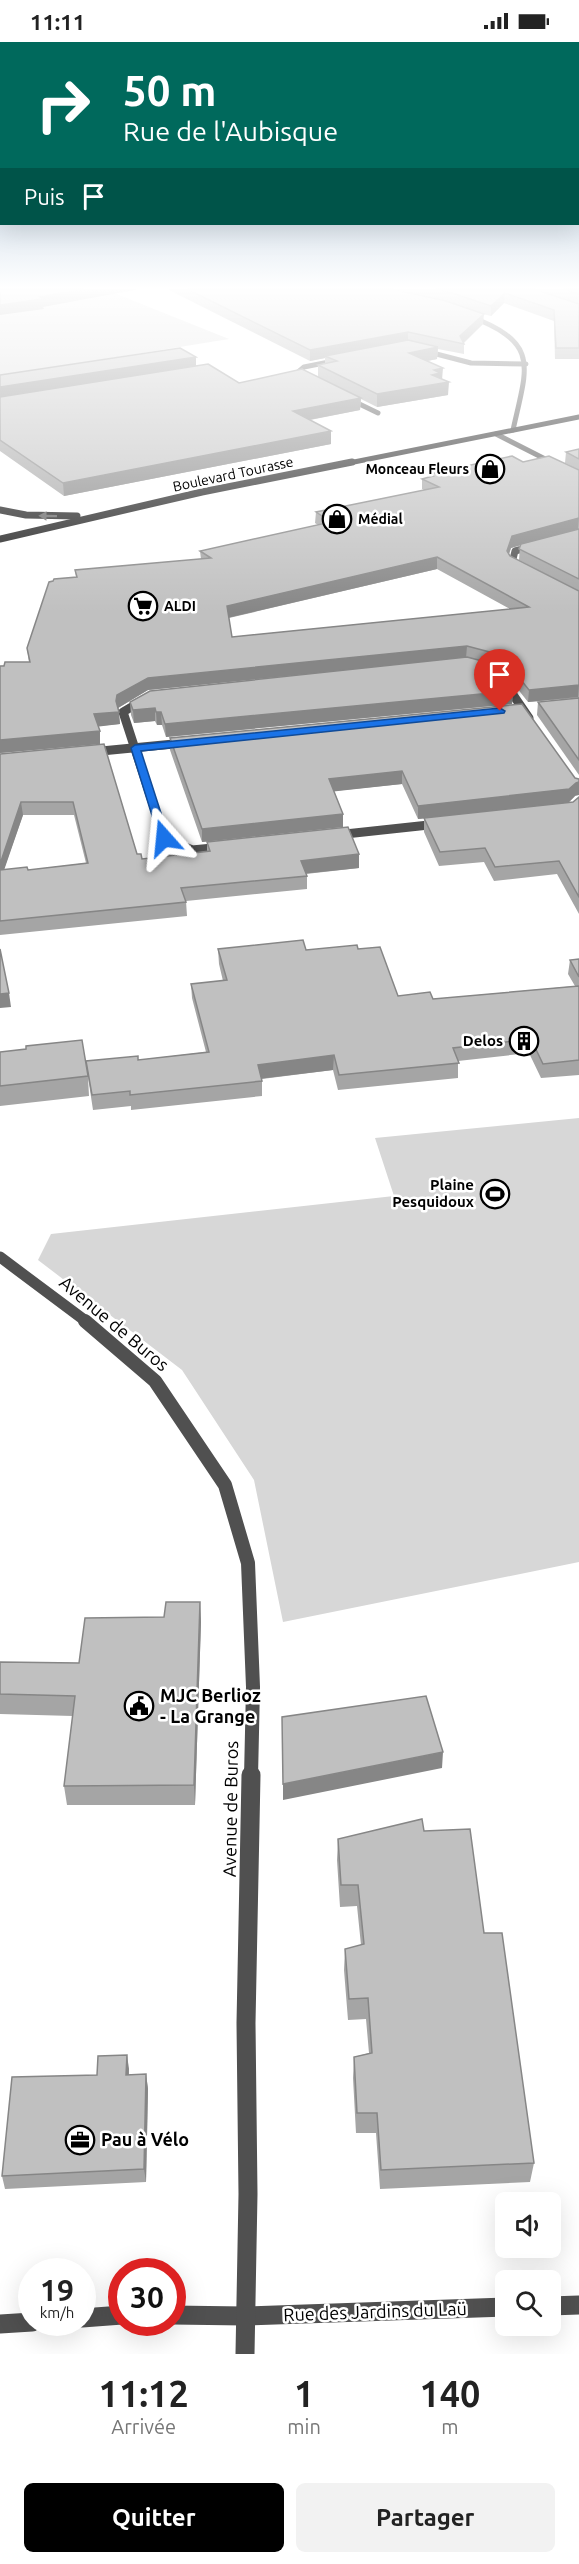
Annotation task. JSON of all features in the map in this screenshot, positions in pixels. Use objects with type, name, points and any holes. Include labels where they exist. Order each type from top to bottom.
[{"type":"main road","name":"Boulevard Tourasse","points":[[0,539],[202,492],[579,417]]},
{"type":"main road","points":[[0,510],[27,515],[97,516]]},
{"type":"street","points":[[345,397],[378,413]]},
{"type":"street","points":[[513,430],[520,397]]},
{"type":"street","points":[[496,434],[579,476]]},
{"type":"street","points":[[531,573],[512,563],[515,551],[547,542]]},
{"type":"street","points":[[498,673],[536,726]]},
{"type":"street","points":[[149,697],[123,712],[164,838],[192,850],[228,846]]},
{"type":"street","points":[[511,710],[534,708]]},
{"type":"street","points":[[76,754],[194,742]]},
{"type":"street","points":[[322,836],[453,822]]},
{"type":"street","name":"Avenue de Buros","points":[[0,1257],[98,1331],[156,1381],[225,1485],[248,1563],[253,1687],[246,2023],[248,2194],[245,2354]]},
{"type":"street","points":[[561,2306],[579,2305]]},
{"type":"street","name":"Rue des Jardins du Laü","points":[[186,2315],[245,2316],[495,2307]]},
{"type":"street","points":[[0,2324],[18,2323]]},
{"type":"shaded area","points":[[579,1118],[579,1562],[283,1622],[254,1480],[182,1370],[38,1260],[51,1234],[394,1196],[375,1138]]},
{"type":"building","points":[[0,397],[361,398],[293,411],[331,431],[63,483],[0,440]]},
{"type":"building","points":[[579,449],[579,459],[566,452]]},
{"type":"building","points":[[512,456],[523,462],[549,456],[579,470],[579,518],[512,536],[507,551],[510,556],[579,591],[579,685],[529,690],[501,655],[467,646],[148,678],[117,695],[119,712],[94,714],[100,731],[0,740],[0,666],[4,666],[5,662],[30,662],[27,648],[49,582],[54,579],[77,577],[75,570],[211,558],[200,551],[331,522],[316,512],[439,487],[422,479],[433,476],[429,474]],"holes":[[[437,557],[529,607],[232,637],[227,606]]]},
{"type":"building","points":[[579,529],[579,579],[519,549],[521,544]]},
{"type":"building","points":[[467,657],[497,665],[513,691],[165,724],[161,712],[156,712],[155,708],[133,710],[130,702],[150,691]]},
{"type":"building","points":[[579,698],[579,760],[538,702]]},
{"type":"building","points":[[522,704],[575,778],[579,779],[579,782],[569,789],[418,806],[402,771],[329,779],[343,814],[202,829],[170,738]]},
{"type":"building","points":[[104,744],[137,854],[141,854],[142,859],[210,851],[207,842],[348,827],[359,854],[301,861],[307,876],[181,888],[186,902],[0,921],[0,870],[27,867],[28,870],[88,863],[73,802],[21,802],[0,864],[0,754]]},
{"type":"building","points":[[579,797],[579,897],[559,861],[495,867],[485,848],[440,852],[424,818],[573,802]]},
{"type":"building","points":[[303,940],[306,950],[357,945],[358,949],[380,947],[398,996],[430,992],[433,999],[579,986],[579,1060],[543,1064],[531,1039],[453,1048],[459,1063],[339,1075],[334,1055],[258,1065],[262,1081],[130,1095],[130,1091],[92,1095],[86,1061],[138,1056],[138,1060],[209,1052],[191,984],[227,980],[218,949]]},
{"type":"building","points":[[0,949],[9,993],[0,994]]},
{"type":"building","points":[[579,959],[579,977],[570,960]]},
{"type":"building","points":[[82,1040],[88,1076],[0,1086],[0,1052],[26,1049],[26,1046]]},
{"type":"building","name":"MJC Berlioz - La Grange","points":[[166,1602],[200,1602],[194,1785],[64,1786],[75,1696],[0,1694],[0,1662],[79,1663],[85,1618],[164,1617]]},
{"type":"building","points":[[426,1696],[443,1752],[283,1784],[282,1717]]},
{"type":"building","points":[[422,1819],[424,1831],[470,1829],[484,1933],[502,1933],[534,2163],[381,2170],[377,2113],[357,2113],[354,2057],[372,2053],[368,1998],[349,1999],[345,1949],[364,1944],[358,1885],[341,1885],[338,1839]]},
{"type":"building","points":[[127,2055],[126,2075],[146,2074],[144,2169],[2,2176],[12,2077],[97,2075],[98,2056]]},
{"type":"place","name":"Monceau Fleurs","points":[[490,469]]},
{"type":"place","name":"Médial","points":[[337,519]]},
{"type":"place","name":"ALDI","points":[[143,606]]},
{"type":"place","name":"Delos","points":[[524,1041]]},
{"type":"place","name":"Plaine Pesquidoux","points":[[495,1194]]},
{"type":"place","name":"MJC Berlioz - La Grange","points":[[139,1706]]},
{"type":"place","name":"Pau à Vélo","points":[[80,2140]]},
{"type":"route","points":[[164,838],[135,748],[500,711]]}]
